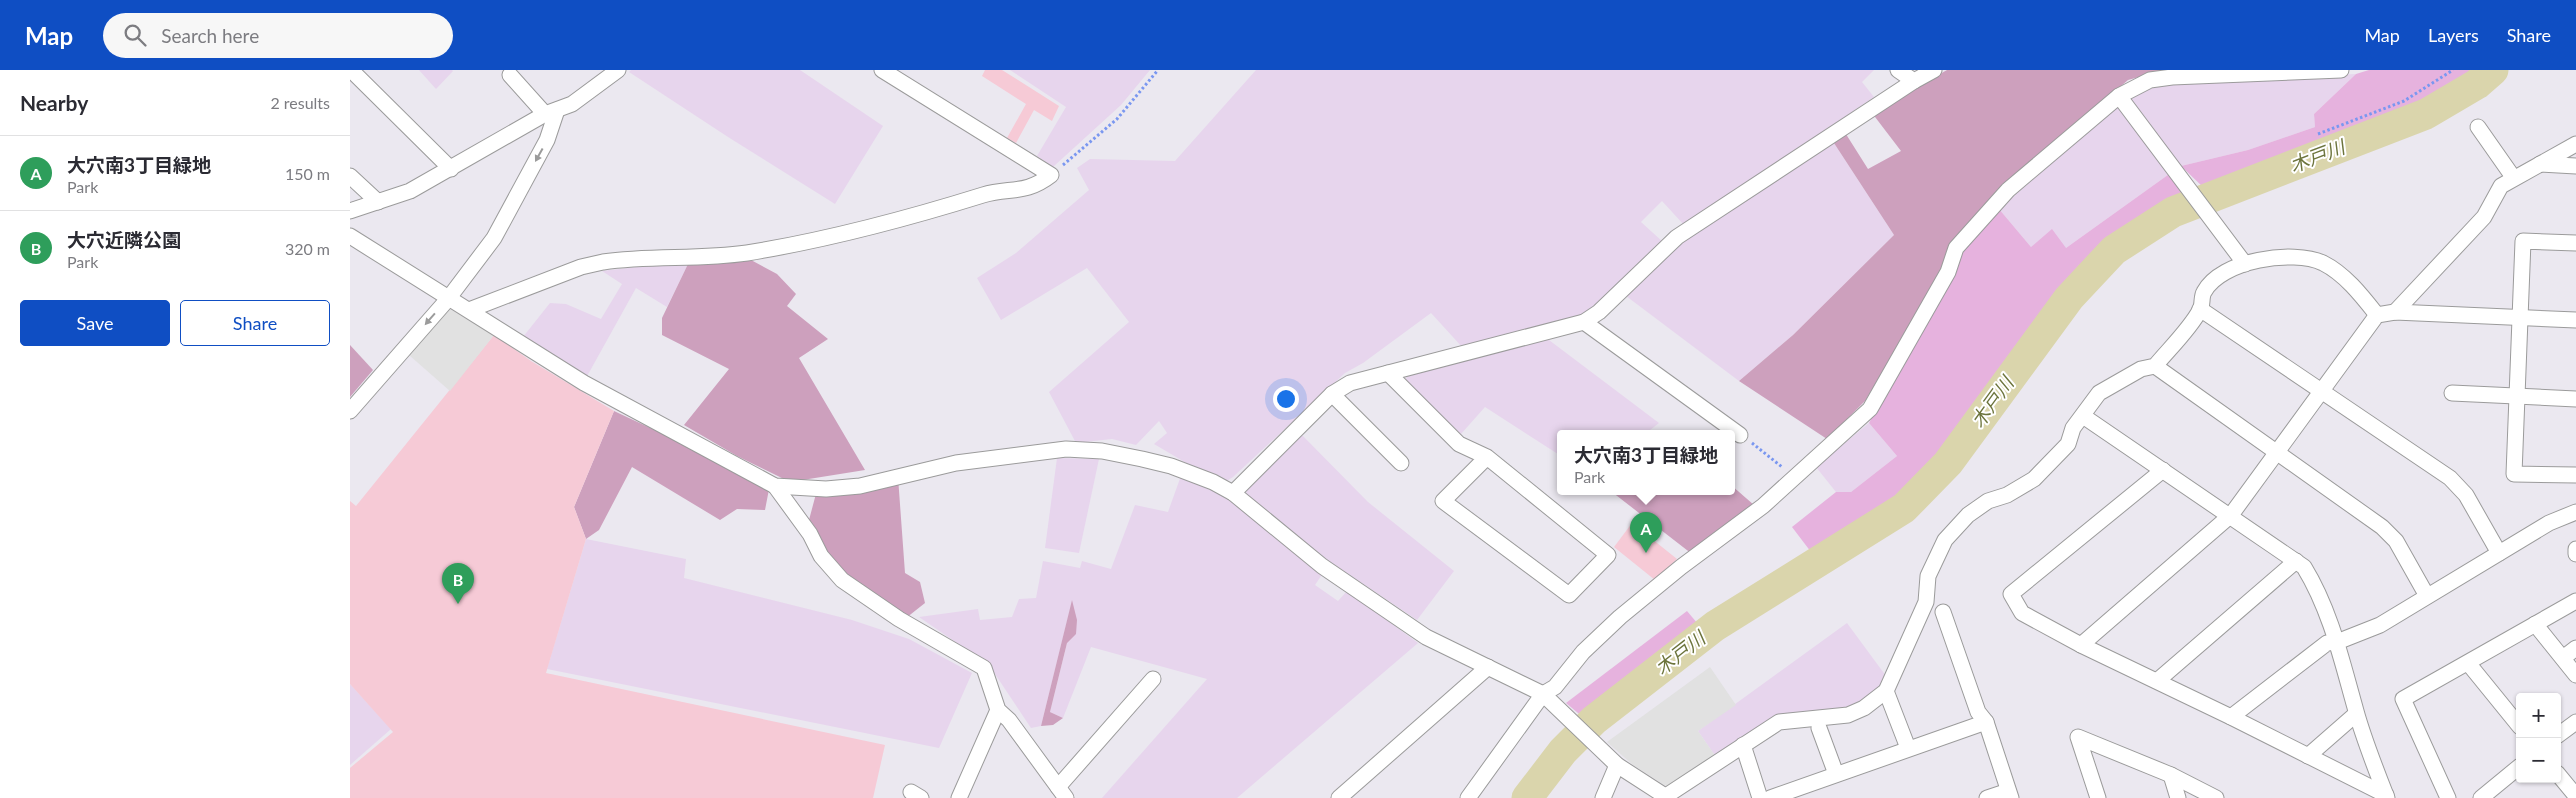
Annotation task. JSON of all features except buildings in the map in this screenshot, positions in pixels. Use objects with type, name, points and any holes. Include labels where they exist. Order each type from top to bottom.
[{"type":"street","points":[[352,70],[451,169]]},
{"type":"street","points":[[469,310],[581,267],[603,262],[746,253],[924,213],[987,194],[1025,189],[1040,184],[1051,175],[882,70]]},
{"type":"street","points":[[1898,70],[1914,81]]},
{"type":"street","points":[[1233,493],[1332,394],[1350,383],[1584,322],[1599,312],[1677,237],[1914,81],[1934,70]]},
{"type":"street","points":[[1468,798],[1543,694],[1555,687],[1583,652],[1620,617],[1797,478],[1870,409],[1948,272],[1956,248],[2008,190],[2119,96],[2150,80],[2172,77],[2341,70]]},
{"type":"street","points":[[350,211],[410,191],[551,112],[572,104],[611,72]]},
{"type":"street","points":[[510,75],[551,112]]},
{"type":"street","points":[[2119,96],[2229,240],[2241,259]]},
{"type":"street","points":[[350,411],[448,299],[494,238],[547,140],[551,112]]},
{"type":"street","points":[[2478,127],[2514,177]]},
{"type":"street","points":[[2395,312],[2484,217],[2501,186],[2514,177],[2576,144]]},
{"type":"street","points":[[2538,164],[2576,166]]},
{"type":"street","points":[[350,176],[378,202]]},
{"type":"street","points":[[350,236],[584,383],[775,486],[826,489],[860,486],[956,463],[1066,449],[1102,451],[1171,466],[1233,493],[1322,566],[1426,637],[1543,694],[1617,765],[1667,797],[1778,722],[1848,715],[1864,708],[1886,691],[1926,602],[1928,576],[1945,540],[1968,515],[1988,501],[2007,495],[2034,479],[2068,444],[2073,428],[2099,393],[2141,369],[2155,366],[2200,309],[2204,291],[2241,259],[2260,260],[2293,257],[2322,262],[2349,283],[2377,316]]},
{"type":"street","points":[[2576,243],[2523,241],[2514,474],[2576,475]]},
{"type":"street","points":[[2200,309],[2320,392],[2450,478],[2466,495],[2499,553]]},
{"type":"street","points":[[2081,645],[2231,516],[2377,316],[2395,312],[2576,320]]},
{"type":"street","points":[[1584,322],[1733,430]]},
{"type":"street","points":[[2155,366],[2382,527],[2396,541],[2427,596]]},
{"type":"street","points":[[1388,373],[1459,444],[1487,457],[1608,555],[1569,595],[1443,501],[1487,457]]},
{"type":"street","points":[[2452,393],[2576,399]]},
{"type":"street","points":[[1332,394],[1402,463]]},
{"type":"street","points":[[2083,416],[2304,567],[2316,587],[2337,642],[2356,714],[2386,797]]},
{"type":"street","points":[[1735,431],[1740,435]]},
{"type":"street","points":[[2163,470],[2010,594],[2022,613],[2081,645],[2231,717],[2386,797]]},
{"type":"street","points":[[775,486],[810,534],[821,556],[842,580],[899,619],[984,668],[998,710],[1010,720],[1062,793],[1153,679]]},
{"type":"street","points":[[2231,717],[2327,643],[2337,642],[2380,625],[2550,523],[2576,512]]},
{"type":"street","points":[[2576,549],[2576,554]]},
{"type":"street","points":[[2157,681],[2296,561]]},
{"type":"street","points":[[2448,798],[2403,699],[2576,601]]},
{"type":"street","points":[[1943,612],[1978,712],[1986,722],[2009,794],[1987,798]]},
{"type":"street","points":[[2535,624],[2576,675]]},
{"type":"street","points":[[2563,658],[2576,648]]},
{"type":"street","points":[[2468,663],[2516,722]]},
{"type":"street","points":[[1339,798],[1488,668]]},
{"type":"street","points":[[1886,691],[1908,748]]},
{"type":"street","points":[[959,798],[998,710]]},
{"type":"street","points":[[2308,756],[2356,714]]},
{"type":"street","points":[[1770,798],[1986,722]]},
{"type":"street","points":[[2561,733],[2576,722]]},
{"type":"street","points":[[1819,728],[1836,774]]},
{"type":"street","points":[[2098,798],[2078,737],[2171,775],[2216,798]]},
{"type":"street","points":[[1743,745],[1760,798]]},
{"type":"street","points":[[1603,798],[1617,765]]},
{"type":"street","points":[[2483,797],[2516,769]]},
{"type":"street","points":[[2171,775],[2178,798]]},
{"type":"street","points":[[2561,778],[2576,796]]},
{"type":"path","points":[[1051,175],[1117,119],[1158,70]]},
{"type":"path","points":[[2318,134],[2404,101],[2453,70]]},
{"type":"path","points":[[1740,435],[1797,478]]},
{"type":"shaded area","points":[[419,70],[452,70],[453,71],[436,89]]},
{"type":"shaded area","points":[[631,70],[800,70],[883,126],[835,204],[629,72]]},
{"type":"shaded area","points":[[985,70],[1002,70],[1059,106],[1052,121],[1034,110],[1016,143],[1007,138],[1026,104],[982,76]]},
{"type":"shaded area","points":[[1010,70],[1150,70],[1121,105],[1053,167],[1037,156],[1066,107]]},
{"type":"shaded area","points":[[1256,70],[1874,70],[1862,82],[1874,97],[1684,225],[1662,201],[1641,222],[1663,242],[1597,308],[1582,315],[1463,348],[1431,313],[1363,363],[1345,373],[1233,477],[1222,484],[1154,444],[1167,433],[1159,421],[1136,445],[1112,439],[1076,443],[1049,392],[1129,322],[1087,268],[1001,320],[977,278],[1016,253],[1089,190],[1077,168],[1090,159],[1175,161]]},
{"type":"shaded area","points":[[1947,70],[2188,70],[2150,74],[2128,80],[2005,186],[1944,270],[1865,401],[1827,439],[1739,381],[1793,335],[1894,235],[1832,140],[1844,131],[1868,169],[1901,151],[1872,113]]},
{"type":"shaded area","points":[[2369,70],[2483,70],[2476,77],[2420,111],[2204,188],[2181,166],[2248,150],[2315,127],[2314,114],[2356,74]]},
{"type":"shaded area","points":[[2356,74],[2314,114],[2315,127],[2248,150],[2181,166],[2127,101],[2151,86],[2174,82]]},
{"type":"shaded area","points":[[2118,105],[2172,172],[2066,248],[2031,247],[1999,209]]},
{"type":"shaded area","points":[[1832,140],[1894,235],[1793,335],[1739,381],[1626,296],[1681,243]]},
{"type":"shaded area","points":[[2172,172],[2184,198],[2110,240],[2017,353],[1948,446],[1895,502],[1811,552],[1792,527],[1836,492],[1851,492],[1897,456],[1869,423],[1961,250],[1999,209],[2031,247],[2052,229],[2066,248]]},
{"type":"shaded area","points":[[751,260],[777,274],[796,294],[787,306],[828,339],[799,358],[865,470],[790,482],[737,456],[684,425],[729,369],[662,335],[662,318],[688,264]]},
{"type":"shaded area","points":[[663,264],[688,264],[667,307],[636,288],[586,378],[523,337],[550,303],[566,304],[601,319],[622,284],[602,271]]},
{"type":"shaded area","points":[[448,308],[494,335],[450,391],[409,355]]},
{"type":"shaded area","points":[[494,335],[531,361],[614,411],[574,507],[586,539],[546,673],[885,745],[873,798],[350,798],[350,768],[393,732],[350,684],[350,501],[356,506]]},
{"type":"shaded area","points":[[1545,337],[1659,423],[1650,430],[1557,430],[1557,453],[1485,407],[1461,434],[1405,382],[1408,373]]},
{"type":"shaded area","points":[[350,345],[373,370],[350,397]]},
{"type":"shaded area","points":[[614,411],[770,484],[765,510],[737,509],[720,520],[632,467],[599,530],[586,539],[574,507]]},
{"type":"shaded area","points":[[1869,423],[1897,456],[1851,492],[1836,492],[1816,467]]},
{"type":"shaded area","points":[[1299,432],[1368,502],[1454,571],[1417,620],[1317,553],[1246,495],[1247,487]]},
{"type":"shaded area","points":[[1057,458],[1099,459],[1079,553],[1045,548]]},
{"type":"shaded area","points":[[1182,473],[1228,497],[1235,505],[1323,573],[1315,585],[1338,601],[1347,591],[1418,643],[1237,798],[1102,798],[1207,679],[1091,647],[1063,718],[1050,712],[1067,643],[1072,601],[1041,726],[1031,728],[989,665],[919,617],[978,609],[980,620],[1012,617],[1019,599],[1036,598],[1043,561],[1080,568],[1082,561],[1111,569],[1135,505],[1168,512]]},
{"type":"shaded area","points":[[898,477],[905,573],[920,582],[925,603],[906,618],[844,576],[823,551],[809,520],[817,490]]},
{"type":"shaded area","points":[[1735,488],[1754,505],[1692,554],[1616,495],[1735,495]]},
{"type":"shaded area","points":[[1632,523],[1677,559],[1655,580],[1614,547]]},
{"type":"shaded area","points":[[586,539],[686,559],[684,578],[852,620],[909,639],[972,673],[939,748],[547,669]]},
{"type":"shaded area","points":[[1072,600],[1077,620],[1076,634],[1067,643],[1050,712],[1063,718],[1053,725],[1041,726]]},
{"type":"shaded area","points":[[1687,611],[1703,630],[1584,718],[1566,703]]},
{"type":"shaded area","points":[[1847,623],[1886,676],[1878,691],[1845,709],[1780,715],[1770,719],[1750,735],[1716,757],[1698,731]]},
{"type":"shaded area","points":[[1710,667],[1736,705],[1698,731],[1716,757],[1669,788],[1633,765],[1607,742]]},
{"type":"shaded area","points":[[350,684],[391,729],[350,765]]},
{"type":"waterway","name":"木戸川","points":[[1527,798],[1563,751],[1594,720],[1715,626],[1904,508],[1948,463],[2069,298],[2114,250],[2173,212],[2426,114],[2477,84],[2493,70]]},
{"type":"place","name":"大穴南3丁目緑地","points":[[1646,553]]},
{"type":"place","name":"大穴近隣公園","points":[[458,604]]}]
